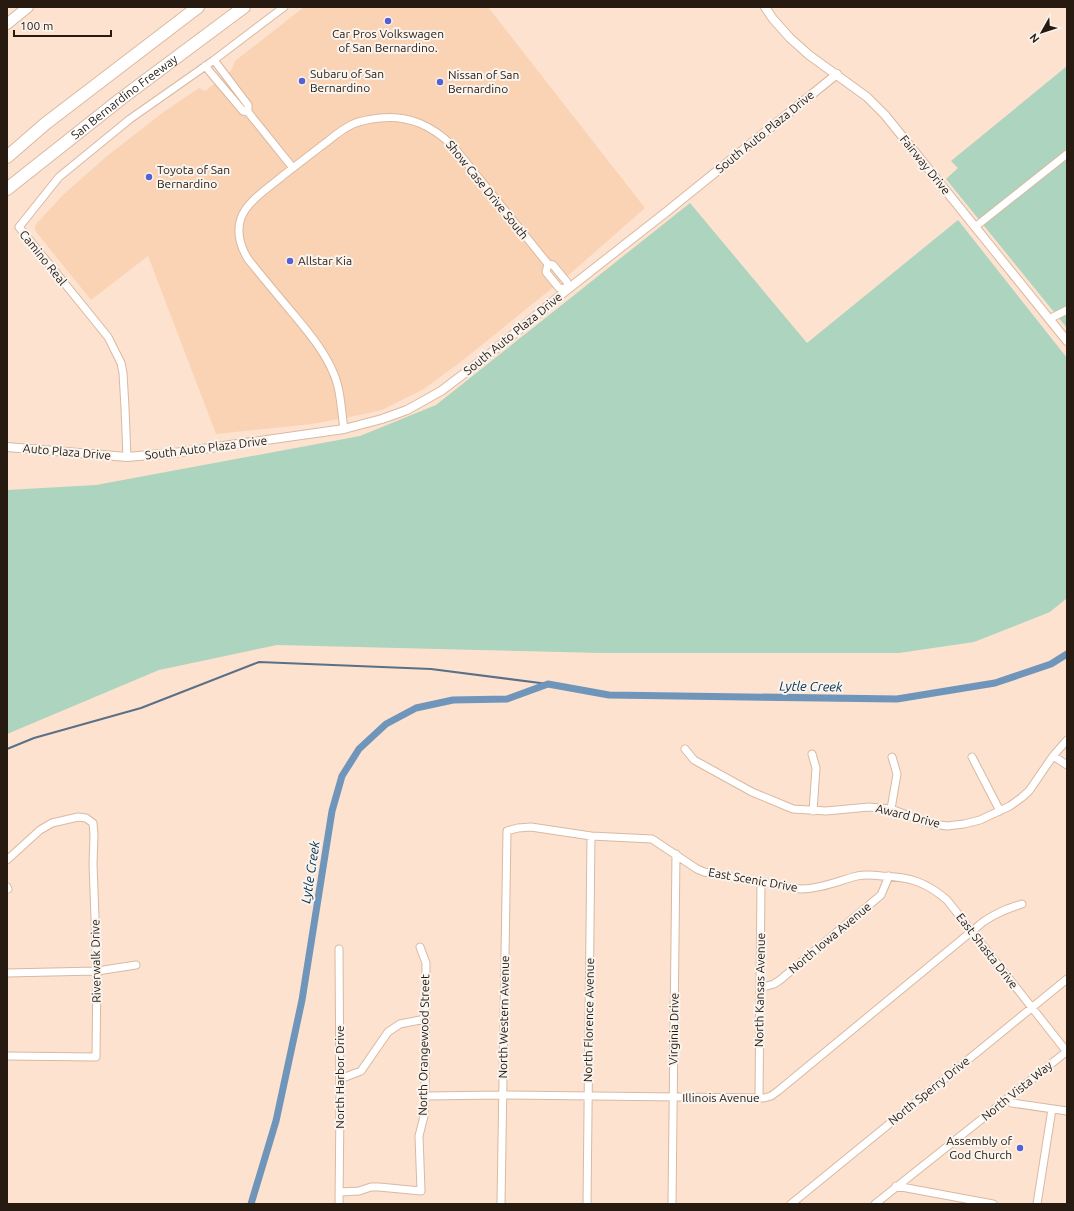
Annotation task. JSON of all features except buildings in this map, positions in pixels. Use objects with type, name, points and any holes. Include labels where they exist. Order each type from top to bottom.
[{"type":"highway","points":[[7,157],[51,119],[198,7]]},
{"type":"highway","name":"San Bernardino Freeway","points":[[10,187],[122,98],[244,7]]},
{"type":"highway","points":[[7,198],[10,187]]},
{"type":"main road","points":[[7,24],[28,7]]},
{"type":"street","name":"Camino Real","points":[[127,457],[126,408],[123,373],[121,363],[115,350],[108,337],[19,227],[59,178],[130,119],[214,60],[284,7]]},
{"type":"street","name":"Fairway Drive","points":[[765,7],[776,23],[790,38],[809,55],[867,96],[885,115],[1067,341]]},
{"type":"street","points":[[214,60],[248,105],[248,112]]},
{"type":"street","points":[[205,66],[243,111],[248,112],[293,168]]},
{"type":"street","name":"South Auto Plaza Drive","points":[[127,457],[174,453],[344,429],[382,419],[407,410],[441,391],[486,357],[568,289],[837,74]]},
{"type":"street","name":"Show Case Drive South","points":[[344,429],[339,393],[334,372],[324,354],[306,330],[248,259],[242,250],[239,234],[241,217],[250,204],[341,130],[354,123],[365,120],[386,117],[401,117],[419,122],[441,135],[453,146],[548,264],[546,272],[559,288],[568,289]]},
{"type":"street","points":[[975,227],[1067,154]]},
{"type":"street","points":[[1049,319],[1067,310]]},
{"type":"street","name":"Auto Plaza Drive","points":[[7,447],[127,457]]},
{"type":"street","name":"Award Drive","points":[[685,749],[694,760],[752,792],[792,809],[835,811],[869,807],[891,809],[929,823],[947,826],[971,823],[988,817],[1010,806],[1025,795],[1053,756],[1067,740]]},
{"type":"street","points":[[812,754],[816,768],[813,811]]},
{"type":"street","points":[[1053,756],[1067,765]]},
{"type":"street","points":[[891,809],[897,774],[892,757]]},
{"type":"street","points":[[972,757],[1000,811]]},
{"type":"street","name":"Riverwalk Drive","points":[[7,860],[40,830],[52,823],[78,817],[86,818],[93,823],[97,971],[96,1057],[7,1056]]},
{"type":"street","name":"East Scenic Drive","points":[[507,831],[531,827],[591,836],[652,839],[697,869],[704,872],[792,888],[816,888],[859,876],[889,876]]},
{"type":"street","name":"North Western Avenue","points":[[501,1204],[507,831]]},
{"type":"street","name":"North Florence Avenue","points":[[586,1204],[591,836]]},
{"type":"street","name":"Virginia Drive","points":[[672,1204],[676,854]]},
{"type":"street","name":"East Shasta Drive","points":[[889,876],[913,879],[935,890],[947,900],[1067,1052]]},
{"type":"street","name":"North Iowa Avenue","points":[[760,988],[774,984],[780,980],[881,895],[889,876]]},
{"type":"street","name":"North Kansas Avenue","points":[[759,1098],[761,882]]},
{"type":"street","name":"Illinois Avenue","points":[[425,1096],[502,1095],[673,1098],[764,1098],[771,1096],[995,913],[1022,904]]},
{"type":"street","name":"North Orangewood Street","points":[[339,1192],[360,1191],[379,1187],[421,1191],[419,1136],[424,1116],[425,1096],[426,963],[420,947]]},
{"type":"street","name":"North Harbor Drive","points":[[339,949],[339,1204]]},
{"type":"street","points":[[7,973],[97,971],[136,965]]},
{"type":"street","name":"North Sperry Drive","points":[[791,1204],[1067,979]]},
{"type":"street","points":[[340,1079],[361,1071],[388,1032],[400,1024],[425,1019]]},
{"type":"street","name":"North Vista Way","points":[[875,1204],[1067,1052]]},
{"type":"street","points":[[1006,1100],[1012,1103],[1067,1111]]},
{"type":"street","points":[[1037,1204],[1052,1109]]},
{"type":"street","points":[[896,1186],[993,1204]]},
{"type":"shaded area","points":[[304,7],[488,7],[645,208],[571,273],[467,357],[424,389],[382,410],[360,415],[312,424],[216,434],[148,256],[91,300],[37,233],[35,227],[64,194],[107,156],[165,111],[199,88],[205,91],[231,71],[235,61]]},
{"type":"green space","points":[[1067,66],[1067,328],[946,179],[958,168],[951,161]]},
{"type":"green space","points":[[690,203],[807,343],[958,220],[1067,358],[1067,598],[1050,612],[974,642],[899,653],[603,653],[277,645],[159,670],[7,734],[7,490],[96,485],[360,436],[436,405]]},
{"type":"waterway","name":"Lytle Creek","points":[[251,1204],[276,1121],[302,1000],[332,811],[342,776],[359,749],[386,724],[416,708],[453,700],[507,699],[548,684],[609,695],[897,699],[995,683],[1051,664],[1067,654]]},
{"type":"waterway","name":"Lytle Creek","points":[[7,749],[34,738],[141,708],[259,662],[431,669],[548,684]]},
{"type":"place","name":"Car Pros Volkswagen of San Bernardino.","points":[[388,21]]},
{"type":"place","name":"Subaru of San Bernardino","points":[[302,81]]},
{"type":"place","name":"Nissan of San Bernardino","points":[[440,82]]},
{"type":"place","name":"Toyota of San Bernardino","points":[[149,177]]},
{"type":"place","name":"Allstar Kia","points":[[290,261]]},
{"type":"place","name":"Assembly of God Church","points":[[1020,1148]]}]
